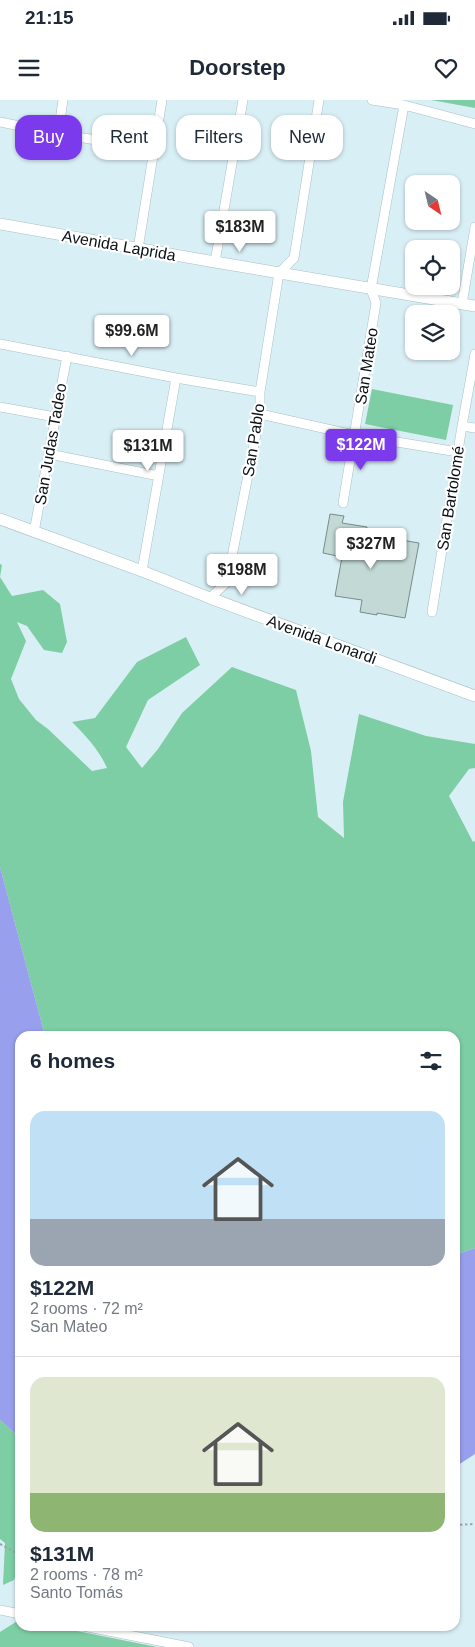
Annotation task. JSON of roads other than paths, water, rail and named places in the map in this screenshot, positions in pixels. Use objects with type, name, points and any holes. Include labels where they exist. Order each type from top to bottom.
[{"type":"street","points":[[61,115],[63,100]]},
{"type":"street","points":[[160,115],[162,100]]},
{"type":"street","points":[[215,262],[243,100]]},
{"type":"street","points":[[279,273],[294,258],[319,100]]},
{"type":"street","points":[[372,100],[404,105],[475,124]]},
{"type":"street","name":"San Mateo","points":[[343,503],[376,304],[371,289],[404,105]]},
{"type":"street","points":[[0,122],[15,125]]},
{"type":"street","points":[[138,249],[152,160]]},
{"type":"street","name":"Avenida Laprida","points":[[0,224],[475,306]]},
{"type":"street","points":[[462,304],[475,227]]},
{"type":"street","name":"San Pablo","points":[[210,598],[227,582],[260,414],[260,392],[279,273]]},
{"type":"street","points":[[0,344],[260,392]]},
{"type":"street","name":"San Bartolomé","points":[[432,612],[475,354]]},
{"type":"street","name":"San Judas Tadeo","points":[[34,532],[67,356]]},
{"type":"street","points":[[142,571],[176,378]]},
{"type":"street","points":[[0,407],[55,417]]},
{"type":"street","points":[[260,414],[354,436],[458,452]]},
{"type":"street","points":[[462,426],[475,428]]},
{"type":"street","points":[[49,454],[159,476]]},
{"type":"street","name":"Avenida Lonardi","points":[[0,519],[475,696]]},
{"type":"street","points":[[0,1610],[15,1613]]},
{"type":"street","points":[[108,1631],[189,1647]]},
{"type":"water","points":[[0,867],[44,1031],[15,1031],[15,1434],[0,1420]]},
{"type":"water","points":[[475,1248],[475,1454],[460,1464],[460,1253]]}]
